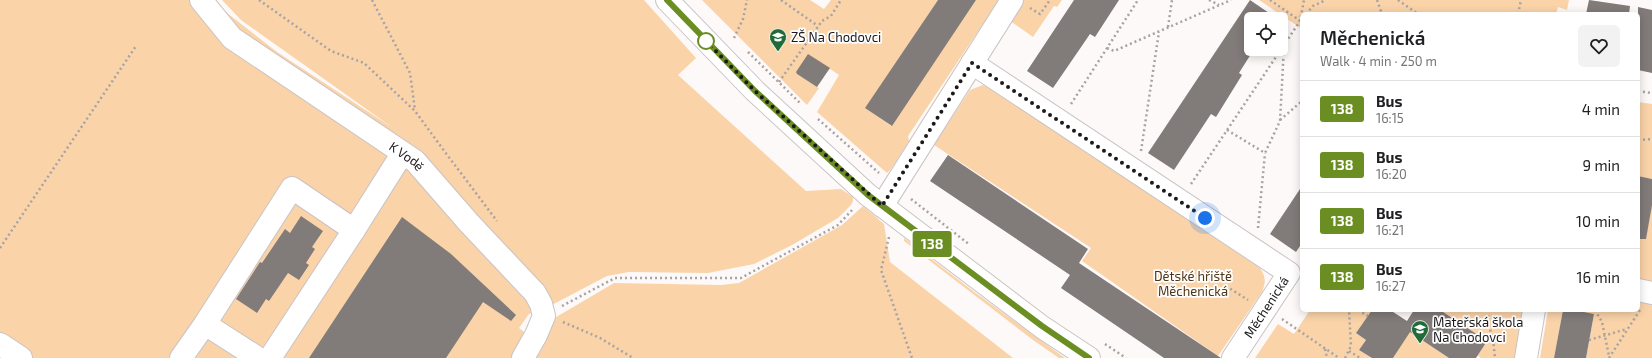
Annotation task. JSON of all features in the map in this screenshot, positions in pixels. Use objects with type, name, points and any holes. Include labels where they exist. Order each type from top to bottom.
[{"type":"street","name":"K Vodě","points":[[201,0],[232,38],[402,154],[415,161],[469,223],[529,286],[541,304],[544,316]]},
{"type":"street","points":[[667,0],[755,91],[875,200],[1042,326],[1095,350]]},
{"type":"street","points":[[875,200],[894,186],[972,63],[1020,4]]},
{"type":"street","name":"Měchenická","points":[[972,63],[1289,273],[1233,358]]},
{"type":"street","points":[[270,358],[402,154]]},
{"type":"street","points":[[182,358],[292,188],[354,230]]},
{"type":"street","points":[[1526,358],[1534,312]]},
{"type":"street","points":[[523,358],[536,335],[544,316]]},
{"type":"street","points":[[205,324],[258,358]]},
{"type":"street","points":[[0,344],[21,358]]},
{"type":"path","points":[[259,0],[331,51],[364,63],[415,111],[500,225]]},
{"type":"path","points":[[372,0],[410,73],[415,111]]},
{"type":"path","points":[[734,38],[743,19],[747,0]]},
{"type":"path","points":[[781,0],[818,26]]},
{"type":"path","points":[[779,82],[818,26],[822,21],[831,16],[841,0]]},
{"type":"path","points":[[1020,4],[1040,14],[1050,0]]},
{"type":"path","points":[[1060,121],[1138,0]]},
{"type":"path","points":[[1168,28],[1172,0]]},
{"type":"path","points":[[1209,0],[1219,5]]},
{"type":"path","points":[[1107,48],[1114,51],[1231,0]]},
{"type":"path","points":[[1270,0],[1300,20]]},
{"type":"path","points":[[1302,12],[1304,0]]},
{"type":"path","points":[[1308,12],[1313,6],[1326,0]]},
{"type":"path","points":[[1377,0],[1381,12]]},
{"type":"path","points":[[1398,0],[1415,12]]},
{"type":"path","points":[[1518,12],[1520,0]]},
{"type":"path","points":[[1288,39],[1300,22]]},
{"type":"path","points":[[1138,173],[1159,32]]},
{"type":"path","points":[[0,248],[136,46]]},
{"type":"path","points":[[1180,201],[1277,56]]},
{"type":"path","points":[[1256,251],[1265,153],[1280,121],[1283,56]]},
{"type":"path","points":[[765,68],[806,108]]},
{"type":"path","points":[[1640,91],[1652,93]]},
{"type":"path","points":[[1280,121],[1300,103]]},
{"type":"path","points":[[817,118],[894,186],[973,247]]},
{"type":"path","points":[[1227,130],[1265,153]]},
{"type":"path","points":[[1640,140],[1652,139]]},
{"type":"path","points":[[565,305],[615,278],[741,278],[838,224],[875,200]]},
{"type":"path","points":[[891,232],[881,270],[912,358]]},
{"type":"path","points":[[1640,305],[1647,292]]},
{"type":"path","points":[[1345,358],[1352,346],[1349,312]]},
{"type":"path","points":[[1361,312],[1368,316]]},
{"type":"path","points":[[1488,312],[1488,323],[1493,339],[1495,358]]},
{"type":"path","points":[[1596,312],[1602,322],[1606,335],[1609,357]]},
{"type":"path","points":[[1609,357],[1636,312]]},
{"type":"path","points":[[544,316],[552,316],[566,324],[600,338],[632,358]]},
{"type":"path","points":[[1278,316],[1339,358]]},
{"type":"path","points":[[1589,340],[1627,329]]},
{"type":"path","points":[[1325,348],[1327,358]]},
{"type":"path","points":[[1095,350],[1126,358]]},
{"type":"path","points":[[1349,351],[1360,358]]},
{"type":"green space","points":[[0,0],[216,0],[227,13],[277,52],[393,128],[241,20],[222,0],[644,0],[696,58],[678,75],[806,191],[841,189],[853,197],[853,201],[838,218],[792,245],[754,264],[708,273],[629,272],[607,276],[550,306],[529,314],[519,328],[528,335],[513,358],[0,358]]},
{"type":"green space","points":[[702,0],[810,0],[824,9],[831,0],[938,0],[866,108],[891,126],[976,0],[1062,0],[1057,7],[1054,6],[1033,37],[993,9],[908,136],[909,141],[887,173],[817,112],[839,75],[809,55],[797,74],[819,88],[807,105]]},
{"type":"green space","points":[[1259,0],[1569,0],[1567,10],[1558,7],[1557,12],[1300,12],[1300,28],[1288,20],[1288,12],[1277,12]]},
{"type":"green space","name":"Dětské hřiště Měchenická","points":[[983,85],[991,88],[1260,268],[1265,280],[1262,292],[1218,356],[1082,261],[1091,248],[934,145],[970,90]]},
{"type":"green space","points":[[1640,102],[1652,104],[1652,179],[1640,176]]},
{"type":"green space","points":[[1652,205],[1652,284],[1640,282],[1640,228]]},
{"type":"green space","points":[[863,206],[884,224],[890,262],[1013,358],[527,358],[546,323],[614,283],[721,285],[739,283],[842,225]]},
{"type":"green space","points":[[904,238],[973,291],[1065,358],[1059,358],[1033,340],[904,241]]},
{"type":"green space","points":[[1640,302],[1652,304],[1652,358],[1586,358],[1594,314],[1584,312],[1640,312]]},
{"type":"green space","points":[[1309,312],[1371,312],[1356,333],[1366,340],[1359,350],[1372,358],[1255,358],[1278,324],[1294,334]]},
{"type":"green space","points":[[1442,312],[1529,312],[1520,358],[1481,358]]},
{"type":"green space","points":[[1548,312],[1563,312],[1554,358],[1540,358]]},
{"type":"green space","points":[[1409,331],[1449,358],[1393,358]]},
{"type":"building","points":[[938,0],[976,0],[892,126],[865,108]]},
{"type":"building","points":[[1074,0],[1119,0],[1095,37],[1090,34],[1053,88],[1027,71]]},
{"type":"building","points":[[1250,0],[1268,12],[1244,12],[1244,56],[1250,56],[1239,73],[1242,75],[1216,117],[1211,114],[1174,170],[1148,153]]},
{"type":"building","points":[[1589,0],[1630,6],[1629,12],[1586,12]]},
{"type":"building","points":[[1638,7],[1652,10],[1652,73],[1640,70],[1640,12],[1638,12]]},
{"type":"building","points":[[808,54],[830,68],[817,87],[796,72]]},
{"type":"building","points":[[948,155],[1088,249],[1079,263],[1221,358],[1164,358],[1061,288],[1070,275],[930,181]]},
{"type":"building","points":[[1640,176],[1652,179],[1652,205],[1646,239],[1640,239]]},
{"type":"building","points":[[1300,189],[1300,246],[1296,252],[1270,234]]},
{"type":"building","points":[[301,216],[323,231],[312,247],[315,249],[306,263],[309,265],[299,280],[288,273],[269,301],[266,299],[257,313],[236,299],[260,262],[262,263],[285,229],[290,233]]},
{"type":"building","points":[[402,217],[451,254],[516,315],[511,321],[483,302],[446,358],[309,358]]},
{"type":"building","points":[[1371,312],[1393,312],[1407,321],[1413,312],[1443,312],[1487,341],[1476,358],[1449,358],[1410,332],[1393,358],[1372,358],[1359,350],[1366,340],[1356,333]]},
{"type":"building","points":[[1563,312],[1584,312],[1594,314],[1586,358],[1554,358]]},
{"type":"bus line","name":"138","points":[[667,0],[755,91],[868,195],[1042,326],[1089,358]]},
{"type":"place","name":"ZŠ Na Chodovci","points":[[778,52]]},
{"type":"place","name":"Mateřská škola Na Chodovci","points":[[1420,344]]},
{"type":"route","points":[[706,41],[755,91],[868,195],[882,206],[972,63],[1205,218]]}]
